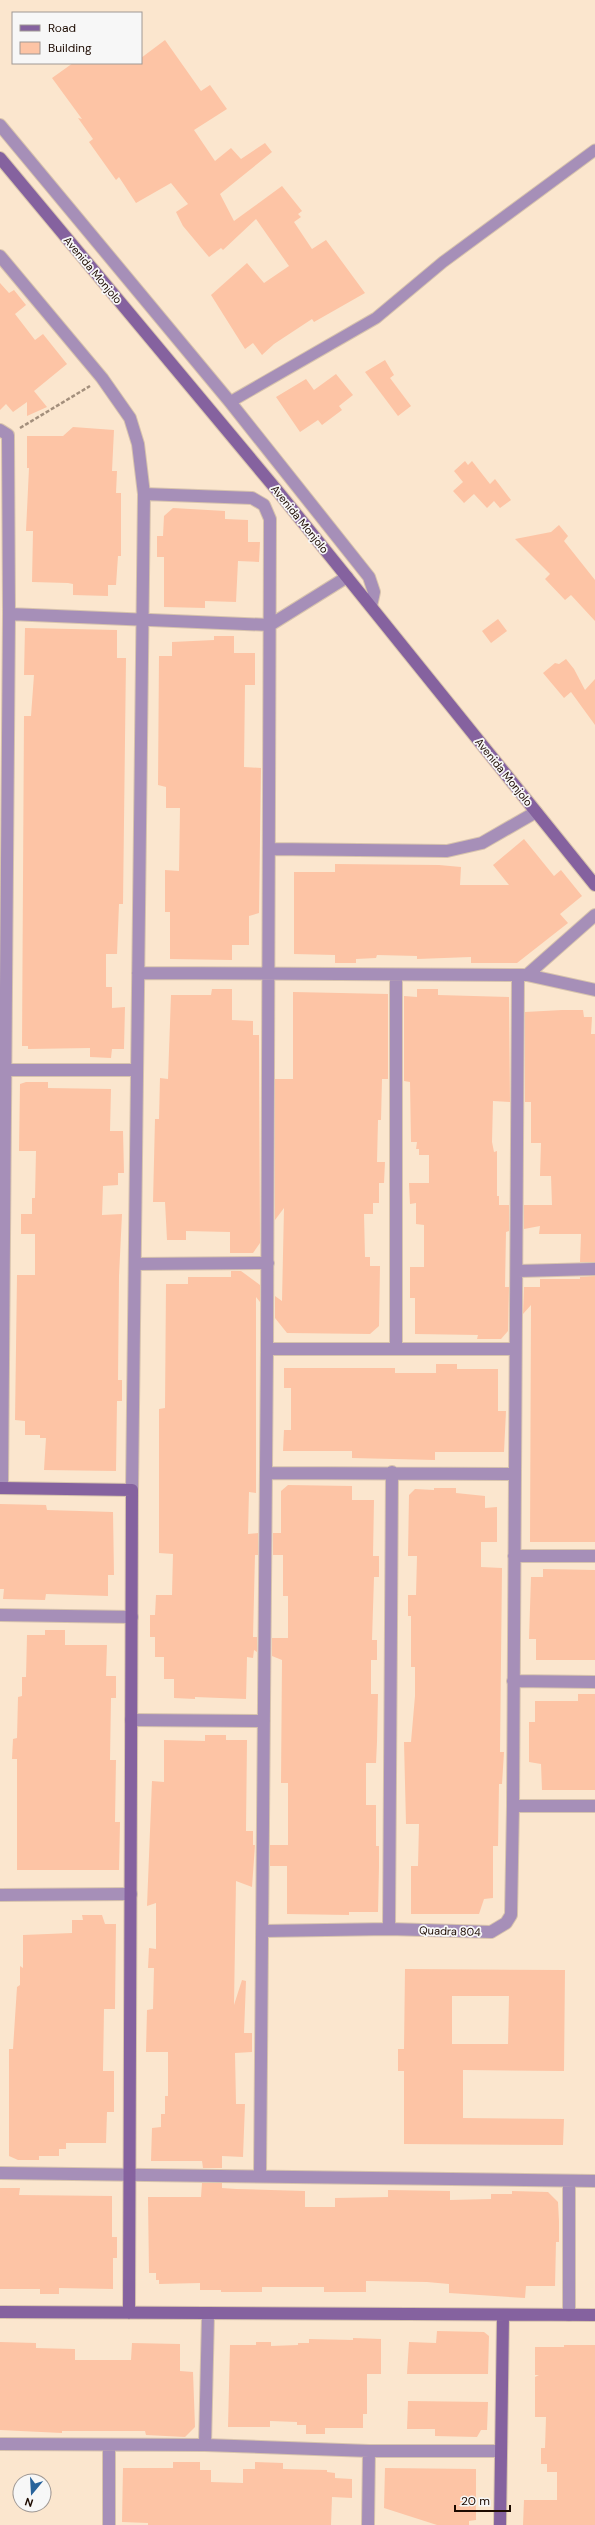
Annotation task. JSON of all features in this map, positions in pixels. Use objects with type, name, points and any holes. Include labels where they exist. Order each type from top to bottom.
[{"type":"street","points":[[0,125],[230,402],[369,576],[374,592],[371,606]]},
{"type":"street","name":"Avenida Monjolo","points":[[0,158],[371,606],[595,885]]},
{"type":"street","points":[[0,256],[102,378],[130,418],[138,444],[144,494],[132,1490],[129,2313]]},
{"type":"street","points":[[4,433],[9,614],[3,880],[6,1070],[1,1357],[1,1488],[132,1490]]},
{"type":"street","points":[[144,494],[252,498],[264,505],[270,519],[268,1263],[260,2176]]},
{"type":"street","points":[[9,614],[270,625],[347,577]]},
{"type":"street","points":[[270,849],[447,851],[482,843],[536,812]]},
{"type":"street","points":[[523,976],[595,915]]},
{"type":"street","points":[[138,973],[523,976],[586,986],[595,990]]},
{"type":"street","points":[[396,975],[396,1348]]},
{"type":"street","name":"Quadra 804","points":[[263,1931],[389,1929],[491,1932],[506,1923],[511,1915],[515,1474],[514,1349],[518,1270],[523,976]]},
{"type":"street","points":[[6,1070],[137,1070]]},
{"type":"street","points":[[135,1264],[268,1263]]},
{"type":"street","points":[[518,1270],[595,1268]]},
{"type":"street","points":[[267,1349],[514,1349]]},
{"type":"street","points":[[266,1473],[392,1472],[515,1474]]},
{"type":"street","points":[[389,1929],[392,1472]]},
{"type":"street","points":[[514,1556],[595,1556]]},
{"type":"street","points":[[0,1615],[132,1617]]},
{"type":"street","points":[[513,1682],[595,1682]]},
{"type":"street","points":[[131,1720],[264,1721]]},
{"type":"street","points":[[513,1806],[595,1806]]},
{"type":"street","points":[[0,1895],[131,1894]]},
{"type":"street","points":[[0,2174],[595,2181]]},
{"type":"street","points":[[569,2181],[569,2315]]},
{"type":"street","points":[[0,2312],[208,2315],[595,2315]]},
{"type":"street","points":[[205,2445],[208,2315]]},
{"type":"street","points":[[500,2525],[503,2316]]},
{"type":"street","points":[[0,2444],[109,2446],[205,2445],[369,2451],[501,2451]]},
{"type":"street","points":[[109,2446],[109,2525]]},
{"type":"street","points":[[368,2525],[369,2451]]},
{"type":"lane","points":[[230,402],[376,318],[443,262],[595,150]]},
{"type":"path","points":[[4,433],[102,378]]},
{"type":"building","points":[[165,40],[201,91],[210,85],[227,109],[194,130],[215,161],[231,148],[241,159],[265,143],[272,152],[220,194],[234,221],[282,186],[302,211],[298,214],[301,217],[294,222],[312,249],[326,240],[365,293],[314,322],[312,319],[274,344],[262,355],[253,343],[245,349],[211,295],[247,263],[264,283],[289,266],[256,219],[223,250],[221,248],[209,257],[183,226],[176,212],[188,204],[171,183],[136,203],[119,177],[116,180],[89,142],[93,139],[78,118],[82,119],[52,78],[72,64],[142,64],[142,57]]},
{"type":"building","points":[[0,283],[9,293],[14,290],[26,305],[15,314],[35,340],[43,334],[67,364],[34,391],[47,407],[27,416],[27,402],[13,412],[6,404],[0,410]]},
{"type":"building","points":[[385,360],[394,375],[390,378],[411,406],[398,416],[365,372]]},
{"type":"building","points":[[336,374],[353,395],[339,406],[342,410],[322,425],[318,420],[300,432],[276,397],[306,379],[314,390]]},
{"type":"building","points":[[73,427],[114,430],[112,471],[117,471],[116,493],[121,493],[121,556],[118,556],[116,585],[108,585],[108,596],[73,595],[73,584],[68,583],[32,582],[33,531],[26,531],[29,468],[27,468],[27,436],[63,436]]},
{"type":"building","points":[[465,461],[468,465],[472,461],[490,484],[495,479],[511,500],[500,508],[494,501],[487,508],[474,494],[464,503],[453,491],[463,482],[454,471]]},
{"type":"building","points":[[173,508],[225,511],[225,519],[248,520],[248,542],[260,542],[259,562],[238,561],[236,602],[205,601],[205,608],[164,607],[164,557],[157,557],[157,536],[163,536],[164,516]]},
{"type":"building","points":[[559,525],[568,536],[564,541],[595,580],[595,621],[571,595],[565,600],[545,579],[550,574],[515,539],[551,532]]},
{"type":"building","points":[[498,619],[507,631],[491,643],[482,631]]},
{"type":"building","points":[[25,628],[117,630],[117,658],[126,658],[123,904],[119,904],[117,954],[106,954],[106,987],[112,987],[112,1008],[125,1007],[124,1049],[112,1049],[111,1058],[90,1057],[90,1048],[28,1049],[28,1046],[22,1046],[24,716],[31,716],[34,675],[24,675]]},
{"type":"building","points":[[214,636],[234,636],[234,653],[255,653],[255,685],[245,685],[244,767],[261,768],[259,913],[249,916],[249,945],[232,945],[232,960],[170,959],[170,912],[165,912],[165,870],[179,871],[180,808],[166,808],[166,787],[158,785],[159,656],[172,656],[172,642],[214,640]]},
{"type":"building","points":[[566,659],[574,669],[585,690],[595,679],[595,725],[571,692],[564,698],[543,673],[555,663],[559,664]]},
{"type":"building","points":[[524,839],[554,876],[561,870],[582,896],[560,914],[568,923],[517,963],[471,963],[471,957],[417,959],[417,956],[377,955],[376,958],[356,959],[356,963],[335,963],[335,955],[294,954],[294,872],[335,872],[335,864],[439,865],[461,867],[460,885],[509,885],[493,865]]},
{"type":"building","points":[[212,989],[232,989],[232,1020],[253,1021],[253,1035],[259,1035],[260,1243],[253,1253],[230,1253],[230,1232],[186,1231],[186,1240],[167,1240],[165,1202],[153,1202],[155,1119],[159,1119],[160,1078],[168,1079],[171,995],[211,995]]},
{"type":"building","points":[[417,989],[438,989],[438,995],[509,997],[510,1102],[493,1101],[492,1142],[494,1152],[497,1151],[497,1196],[499,1196],[499,1205],[509,1205],[509,1231],[506,1232],[505,1287],[509,1287],[508,1331],[501,1339],[477,1339],[478,1335],[415,1334],[415,1298],[410,1298],[410,1267],[424,1267],[424,1225],[416,1224],[416,1203],[410,1204],[409,1183],[429,1183],[429,1155],[419,1155],[419,1149],[416,1149],[417,1142],[411,1142],[410,1082],[404,1081],[404,996],[417,997]]},
{"type":"building","points":[[293,992],[388,994],[388,1079],[382,1079],[381,1120],[378,1120],[377,1162],[385,1162],[384,1183],[379,1183],[379,1203],[373,1203],[373,1214],[364,1214],[365,1257],[370,1257],[370,1266],[380,1266],[379,1326],[370,1334],[287,1333],[275,1318],[275,1296],[282,1301],[284,1208],[275,1220],[275,1079],[293,1079]]},
{"type":"building","points":[[583,1010],[584,1017],[592,1017],[591,1034],[595,1034],[595,1262],[580,1262],[581,1234],[539,1234],[540,1226],[524,1229],[524,1205],[552,1205],[551,1176],[540,1176],[541,1143],[531,1143],[531,1102],[525,1102],[525,1012]]},
{"type":"building","points":[[26,1082],[48,1082],[48,1088],[111,1089],[110,1131],[123,1131],[124,1173],[118,1173],[118,1185],[103,1186],[102,1215],[122,1214],[119,1276],[118,1380],[122,1380],[122,1401],[117,1401],[116,1471],[44,1470],[46,1438],[40,1438],[40,1435],[25,1435],[25,1421],[15,1420],[17,1275],[35,1275],[35,1234],[21,1234],[21,1214],[32,1214],[32,1198],[35,1198],[36,1151],[19,1151],[20,1084]]},
{"type":"building","points":[[231,1271],[241,1271],[260,1285],[260,1302],[256,1297],[256,1493],[249,1492],[248,1534],[258,1533],[258,1555],[255,1555],[253,1637],[257,1637],[257,1652],[254,1650],[253,1658],[247,1657],[246,1699],[195,1697],[195,1699],[174,1698],[174,1679],[164,1679],[164,1657],[155,1657],[155,1637],[150,1637],[150,1615],[155,1615],[156,1595],[172,1595],[173,1554],[159,1553],[159,1409],[165,1408],[166,1284],[188,1284],[188,1277],[231,1277]]},
{"type":"building","points":[[595,1276],[595,1542],[530,1542],[531,1305],[523,1314],[524,1287],[540,1287],[540,1279],[580,1279],[580,1277]]},
{"type":"building","points":[[436,1364],[457,1364],[457,1369],[498,1369],[498,1411],[506,1411],[504,1452],[435,1452],[435,1460],[352,1458],[352,1451],[283,1451],[284,1430],[291,1430],[291,1388],[284,1388],[284,1368],[395,1368],[395,1373],[436,1373]]},
{"type":"building","points":[[288,1485],[352,1486],[352,1500],[374,1500],[373,1556],[379,1556],[379,1577],[374,1577],[372,1640],[377,1640],[377,1660],[371,1660],[371,1694],[378,1694],[377,1742],[376,1763],[366,1763],[366,1805],[376,1805],[376,1846],[379,1846],[378,1912],[349,1912],[349,1915],[287,1914],[287,1866],[270,1866],[270,1845],[288,1845],[288,1783],[281,1783],[282,1660],[272,1656],[272,1638],[288,1638],[288,1596],[283,1596],[283,1555],[273,1555],[273,1533],[281,1533],[281,1491]]},
{"type":"building","points":[[434,1488],[456,1488],[456,1493],[485,1496],[485,1508],[497,1507],[497,1542],[481,1542],[481,1567],[502,1568],[500,1752],[504,1752],[502,1784],[499,1784],[498,1846],[493,1846],[493,1898],[484,1899],[479,1914],[411,1914],[411,1866],[418,1866],[419,1824],[406,1824],[404,1742],[411,1742],[415,1696],[415,1667],[411,1667],[411,1616],[408,1616],[408,1595],[416,1595],[417,1556],[408,1556],[409,1495],[415,1489],[434,1490]]},
{"type":"building","points":[[0,1504],[46,1505],[47,1510],[113,1512],[114,1575],[108,1575],[108,1596],[46,1594],[45,1600],[3,1599],[4,1589],[0,1589]]},
{"type":"building","points":[[543,1569],[595,1570],[595,1660],[536,1660],[536,1639],[529,1639],[531,1577],[543,1577]]},
{"type":"building","points":[[45,1630],[65,1630],[65,1645],[107,1645],[106,1676],[116,1676],[116,1698],[111,1698],[110,1760],[116,1760],[115,1822],[120,1822],[119,1870],[17,1870],[17,1759],[12,1759],[13,1739],[17,1738],[18,1697],[22,1696],[22,1677],[26,1677],[27,1635],[45,1635]]},
{"type":"building","points":[[578,1694],[595,1694],[595,1790],[542,1790],[541,1764],[529,1762],[529,1722],[535,1722],[535,1701],[578,1701]]},
{"type":"building","points":[[205,1735],[226,1735],[226,1740],[247,1740],[246,1831],[253,1831],[253,1845],[255,1845],[252,1887],[236,1881],[234,2005],[242,1980],[246,1981],[244,2033],[252,2033],[252,2052],[235,2053],[236,2104],[245,2104],[243,2157],[222,2156],[222,2168],[203,2168],[202,2161],[151,2161],[152,2128],[161,2127],[161,2114],[165,2114],[165,2096],[168,2096],[168,2052],[146,2052],[147,2010],[153,2009],[154,1968],[148,1968],[149,1948],[156,1949],[156,1903],[147,1906],[152,1781],[164,1782],[164,1740],[205,1741]]},
{"type":"building","points":[[82,1915],[102,1915],[105,1924],[116,1924],[115,2009],[104,2009],[103,2071],[114,2071],[114,2112],[107,2112],[106,2143],[66,2143],[66,2149],[59,2149],[59,2156],[39,2156],[39,2160],[18,2160],[9,2156],[9,2049],[13,2049],[17,1987],[20,1985],[20,1966],[23,1968],[23,1935],[72,1933],[72,1920],[83,1920]]},
{"type":"building","points":[[405,1969],[565,1970],[564,2071],[463,2070],[463,2118],[564,2119],[563,2145],[404,2144],[404,2071],[398,2071],[398,2049],[404,2049]],"holes":[[[452,1996],[509,1996],[508,2044],[452,2044]]]},
{"type":"building","points":[[202,2183],[222,2183],[222,2188],[305,2191],[305,2207],[335,2207],[335,2198],[388,2197],[388,2190],[450,2191],[450,2200],[491,2199],[491,2194],[512,2194],[512,2191],[548,2192],[558,2202],[559,2242],[556,2242],[555,2286],[526,2286],[525,2298],[449,2293],[449,2284],[427,2282],[366,2281],[366,2292],[324,2292],[324,2287],[262,2287],[262,2292],[221,2292],[221,2290],[200,2290],[200,2283],[159,2284],[159,2280],[156,2280],[156,2273],[149,2273],[148,2197],[201,2197]]},
{"type":"building","points":[[0,2188],[20,2188],[19,2195],[112,2196],[112,2237],[117,2237],[117,2258],[113,2258],[113,2289],[59,2288],[59,2294],[40,2294],[40,2289],[0,2289]]},
{"type":"building","points":[[437,2331],[484,2332],[489,2336],[488,2374],[407,2374],[409,2342],[436,2343]]},
{"type":"building","points":[[353,2338],[381,2339],[381,2374],[367,2374],[367,2414],[363,2414],[363,2428],[325,2428],[325,2434],[306,2434],[306,2425],[297,2425],[297,2422],[270,2421],[270,2427],[228,2427],[230,2345],[256,2345],[256,2342],[271,2342],[271,2346],[298,2345],[298,2343],[309,2343],[309,2339],[353,2340]]},
{"type":"building","points":[[0,2342],[36,2343],[36,2348],[75,2349],[75,2360],[131,2360],[132,2343],[180,2344],[180,2371],[193,2372],[195,2427],[185,2437],[146,2435],[145,2431],[62,2431],[62,2433],[0,2430]]},
{"type":"building","points":[[564,2345],[595,2345],[595,2525],[523,2525],[524,2500],[557,2500],[557,2472],[547,2472],[547,2464],[541,2464],[541,2448],[545,2448],[546,2417],[535,2417],[535,2377],[539,2375],[535,2375],[535,2347],[564,2347]]},
{"type":"building","points":[[408,2401],[488,2402],[487,2430],[481,2430],[477,2437],[435,2436],[435,2429],[407,2429]]},
{"type":"building","points":[[173,2462],[200,2462],[200,2470],[211,2470],[211,2482],[243,2483],[243,2469],[255,2469],[255,2462],[283,2463],[283,2469],[327,2470],[327,2472],[335,2473],[335,2478],[352,2479],[352,2498],[332,2497],[331,2525],[148,2525],[148,2523],[122,2522],[123,2468],[173,2468]]},
{"type":"building","points":[[385,2468],[476,2469],[476,2520],[469,2521],[469,2525],[437,2525],[384,2508]]}]
